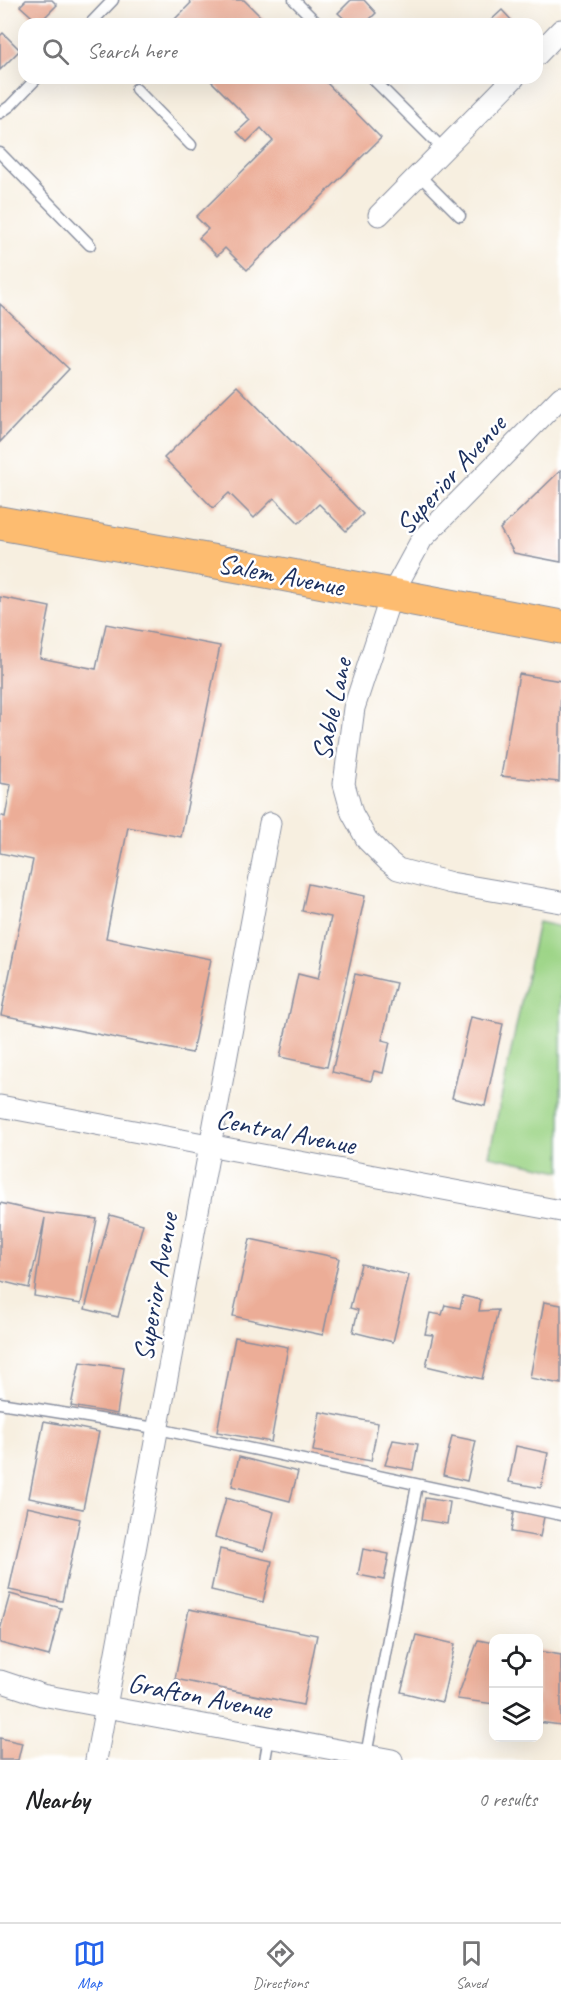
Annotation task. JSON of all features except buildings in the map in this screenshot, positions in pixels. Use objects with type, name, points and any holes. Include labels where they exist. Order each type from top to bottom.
[{"type":"main road","name":"Salem Avenue","points":[[0,523],[561,627]]},
{"type":"street","points":[[543,49],[561,30]]},
{"type":"street","points":[[379,215],[508,84]]},
{"type":"street","name":"Superior Avenue","points":[[391,596],[422,539],[561,397]]},
{"type":"street","name":"Sable Lane","points":[[391,596],[354,708],[344,784],[352,813],[367,840],[398,869],[451,883],[561,902]]},
{"type":"street","name":"Superior Avenue","points":[[96,1760],[270,824]]},
{"type":"street","name":"Central Avenue","points":[[0,1106],[561,1211]]},
{"type":"street","name":"Grafton Avenue","points":[[0,1682],[42,1695],[269,1737],[340,1755],[366,1755],[392,1760]]},
{"type":"lane","points":[[96,18],[113,0]]},
{"type":"lane","points":[[294,0],[312,18]]},
{"type":"lane","points":[[0,113],[31,84]]},
{"type":"lane","points":[[378,84],[444,150]]},
{"type":"lane","points":[[136,89],[191,146]]},
{"type":"lane","points":[[0,153],[90,245]]},
{"type":"lane","points":[[419,175],[460,216]]},
{"type":"lane","points":[[0,1403],[158,1430],[561,1515]]},
{"type":"lane","points":[[366,1755],[417,1485]]},
{"type":"lane","points":[[265,1760],[269,1737]]},
{"type":"green space","points":[[538,922],[561,927],[561,1171],[489,1156]]}]
